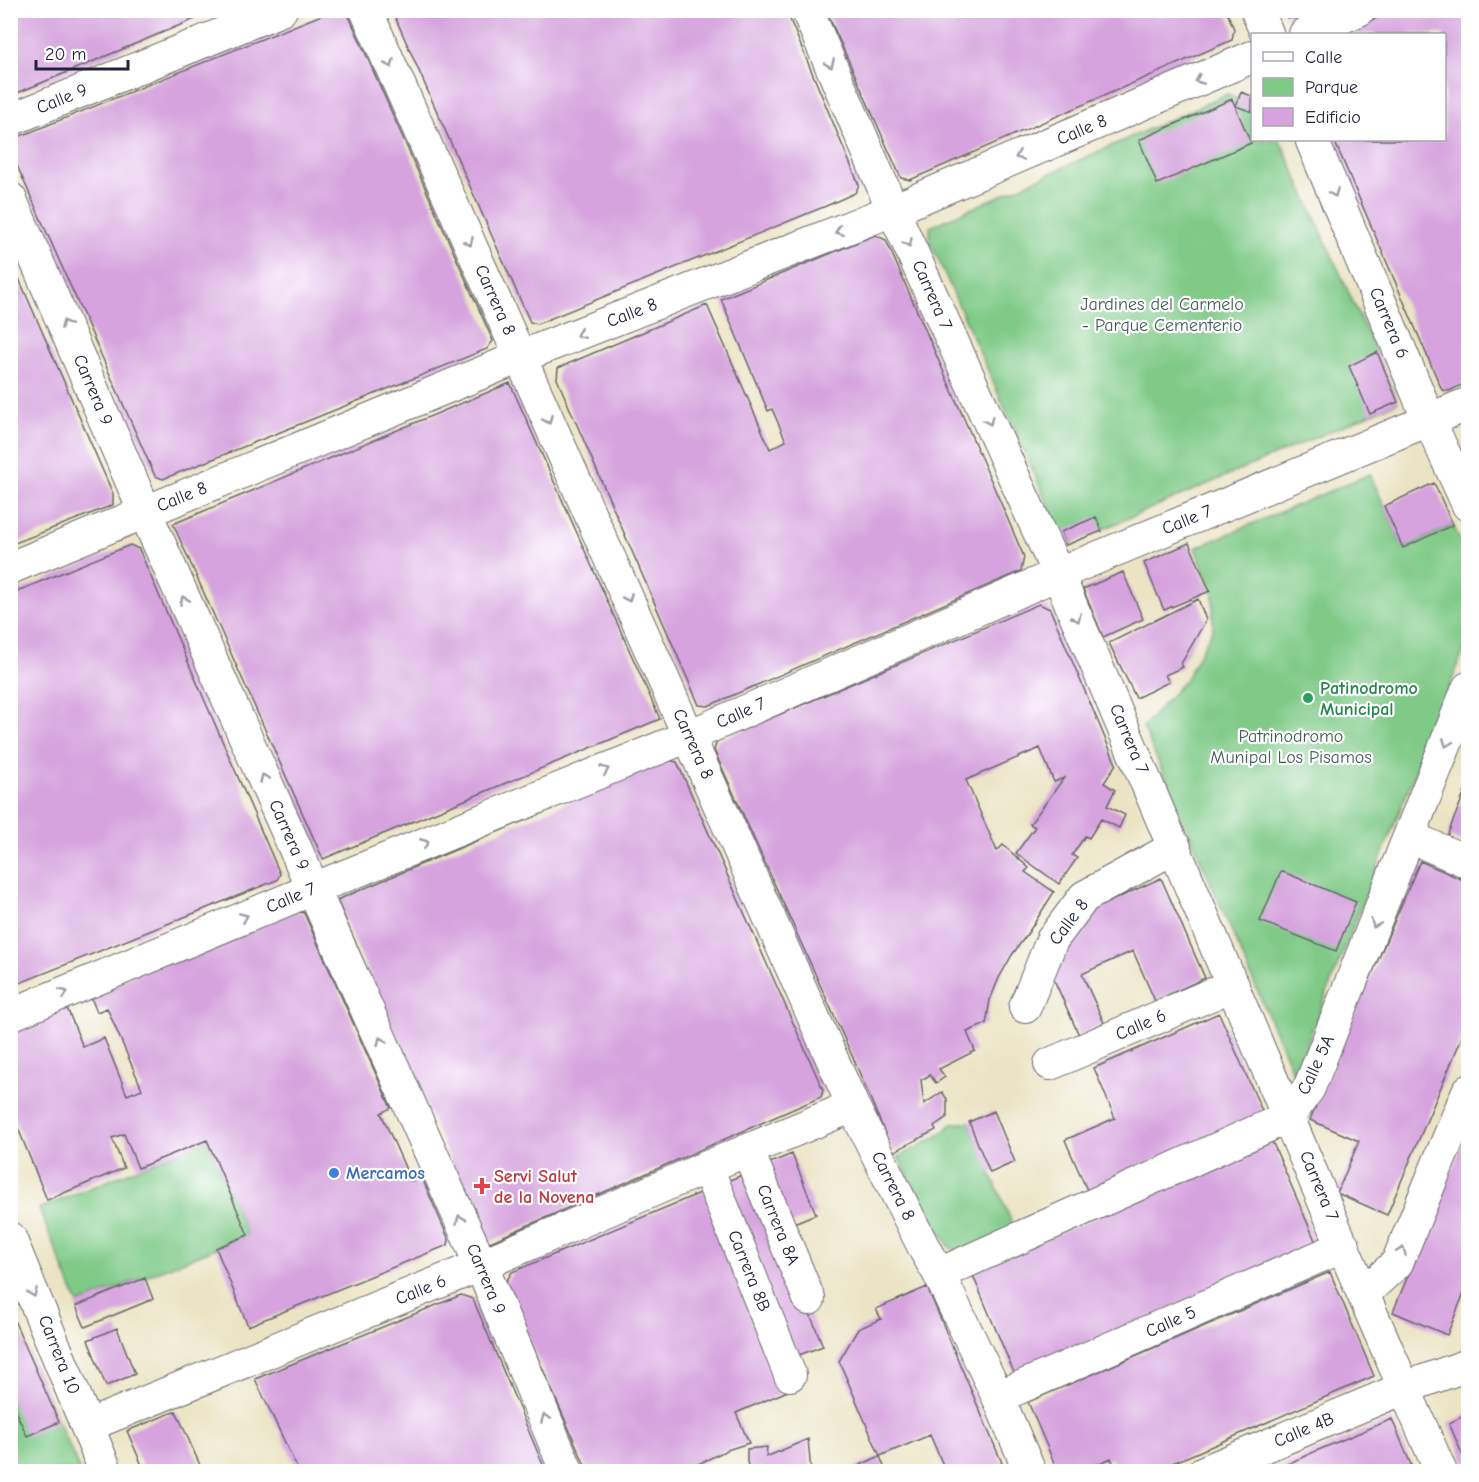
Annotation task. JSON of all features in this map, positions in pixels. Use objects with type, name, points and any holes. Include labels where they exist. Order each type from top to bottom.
[{"type":"main road","points":[[1257,10],[1267,33]]},
{"type":"main road","name":"Carrera 6","points":[[1312,141],[1429,420]]},
{"type":"main road","name":"Carrera 9","points":[[10,199],[145,512],[481,1265],[567,1472]]},
{"type":"main road","name":"Calle 7","points":[[1429,420],[1468,405]]},
{"type":"main road","name":"Carrera 10","points":[[10,1239],[106,1472]]},
{"type":"street","name":"Calle 9","points":[[10,120],[281,10]]},
{"type":"street","name":"Carrera 8","points":[[366,10],[853,1106],[939,1274],[998,1397],[1030,1472]]},
{"type":"street","name":"Carrera 7","points":[[807,10],[893,210],[1058,574],[1441,1472]]},
{"type":"street","points":[[1307,33],[1359,10]]},
{"type":"street","name":"Calle 8","points":[[10,568],[520,357],[893,210],[1251,57]]},
{"type":"street","name":"Carrera 6","points":[[1429,420],[1468,506]]},
{"type":"street","name":"Calle 7","points":[[10,1015],[689,736],[1058,574],[1429,420]]},
{"type":"street","name":"Calle 5A","points":[[939,1274],[1288,1117],[1309,1088],[1468,688]]},
{"type":"street","points":[[1410,837],[1468,862]]},
{"type":"street","name":"Calle 8","points":[[1025,1006],[1052,940],[1084,897],[1175,847]]},
{"type":"street","name":"Calle 6","points":[[1050,1064],[1233,985]]},
{"type":"street","points":[[1364,1294],[1397,1263],[1468,1091]]},
{"type":"street","name":"Calle 6","points":[[87,1426],[481,1265],[853,1106]]},
{"type":"street","name":"Carrera 8A","points":[[748,1151],[809,1299]]},
{"type":"street","name":"Carrera 8B","points":[[707,1167],[790,1375]]},
{"type":"street","name":"Calle 5","points":[[998,1397],[1344,1246]]},
{"type":"street","name":"Calle 4B","points":[[1204,1472],[1404,1388],[1468,1365]]},
{"type":"green space","name":"Jardines del Carmelo - Parque Cementerio","points":[[1227,94],[1251,104],[1251,141],[1280,141],[1398,402],[1066,545],[930,241],[930,227]]},
{"type":"green space","name":"Patrinodromo Munipal Los Pisamos","points":[[1370,474],[1403,548],[1453,525],[1468,559],[1468,640],[1294,1075],[1143,727],[1186,679],[1213,629],[1213,593],[1195,548]]},
{"type":"green space","points":[[969,1122],[1012,1223],[1010,1230],[962,1253],[950,1248],[898,1157],[938,1136],[952,1124]]},
{"type":"green space","points":[[207,1140],[248,1235],[78,1304],[39,1209]]},
{"type":"green space","points":[[10,1311],[80,1471],[11,1471]]},
{"type":"building","points":[[10,10],[214,10],[214,11],[10,96]]},
{"type":"building","points":[[334,10],[342,10],[348,14],[493,341],[487,349],[163,479],[155,476],[10,150],[10,144],[13,139]]},
{"type":"building","points":[[392,10],[786,10],[859,185],[855,193],[826,206],[537,324],[530,322]]},
{"type":"building","points":[[826,10],[1226,10],[1234,29],[1232,40],[910,180],[901,178]]},
{"type":"building","points":[[1284,10],[1317,10],[1300,19],[1287,18]]},
{"type":"building","points":[[1396,10],[1468,10],[1468,382],[1449,391],[1442,390],[1334,141],[1446,141],[1446,33],[1341,33]]},
{"type":"building","points":[[1241,92],[1251,96],[1251,112],[1236,106]]},
{"type":"building","points":[[1232,99],[1251,143],[1157,184],[1139,140]]},
{"type":"building","points":[[875,235],[886,240],[1000,501],[1024,557],[1021,571],[708,706],[699,705],[557,379],[558,368],[707,305],[770,449],[786,441],[772,409],[768,411],[721,299]]},
{"type":"building","points":[[10,258],[113,494],[113,505],[10,545]]},
{"type":"building","points":[[1377,352],[1398,402],[1370,414],[1349,366]]},
{"type":"building","points":[[510,383],[660,719],[323,859],[173,524]]},
{"type":"building","points":[[1434,483],[1453,525],[1403,548],[1384,506]]},
{"type":"building","points":[[1096,517],[1102,531],[1066,545],[1061,532]]},
{"type":"building","points":[[1189,543],[1210,591],[1164,610],[1144,563]]},
{"type":"building","points":[[130,545],[139,549],[280,874],[277,880],[10,987],[10,594]]},
{"type":"building","points":[[1123,572],[1143,619],[1103,637],[1083,589]]},
{"type":"building","points":[[1198,599],[1206,620],[1181,664],[1183,667],[1165,675],[1169,682],[1136,698],[1109,643]]},
{"type":"building","points":[[1039,604],[1050,609],[1116,764],[1104,783],[1115,790],[1107,806],[1125,815],[1119,828],[1101,819],[1089,838],[1085,836],[1072,855],[1077,858],[1059,884],[1016,853],[1035,827],[1030,824],[1064,778],[1054,782],[1040,748],[966,780],[997,851],[1003,845],[1029,868],[1025,872],[1054,892],[999,978],[990,1000],[986,1024],[967,1032],[975,1051],[939,1069],[945,1077],[936,1083],[930,1075],[921,1080],[924,1104],[942,1092],[947,1099],[947,1117],[934,1126],[936,1130],[893,1152],[714,750],[717,741]]},
{"type":"building","points":[[667,760],[677,762],[823,1090],[821,1097],[490,1242],[484,1238],[337,900]]},
{"type":"building","points":[[1468,784],[1468,845],[1447,836]]},
{"type":"building","points":[[1420,861],[1468,882],[1468,1023],[1387,1215],[1337,1193],[1359,1141],[1310,1120]]},
{"type":"building","points":[[1281,871],[1356,902],[1336,951],[1260,921]]},
{"type":"building","points":[[1161,878],[1205,978],[1155,1001],[1133,951],[1108,962],[1082,974],[1104,1023],[1079,1035],[1050,971],[1087,917],[1085,913]]},
{"type":"building","points":[[294,911],[304,913],[391,1108],[381,1113],[411,1181],[421,1176],[449,1240],[448,1245],[248,1326],[216,1248],[248,1235],[207,1140],[138,1168],[124,1134],[112,1138],[124,1168],[47,1200],[10,1108],[10,1025],[65,1003],[83,1047],[104,1038],[127,1095],[142,1089],[107,1008],[97,1012],[89,993]]},
{"type":"building","points":[[1219,1013],[1263,1113],[1087,1190],[1065,1140],[1115,1118],[1094,1068]]},
{"type":"building","points":[[994,1111],[1015,1162],[990,1173],[969,1122]]},
{"type":"building","points":[[1468,1130],[1468,1283],[1447,1335],[1393,1312]]},
{"type":"building","points":[[1272,1141],[1317,1245],[1015,1375],[971,1271]]},
{"type":"building","points":[[792,1154],[816,1214],[784,1227],[760,1167]]},
{"type":"building","points":[[752,1171],[823,1346],[791,1358],[720,1184]]},
{"type":"building","points":[[705,1191],[790,1390],[736,1413],[749,1443],[727,1450],[682,1472],[588,1472],[505,1283],[512,1272]]},
{"type":"building","points":[[1330,1272],[1374,1376],[1152,1472],[1117,1472],[1111,1458],[1080,1472],[1058,1472],[1028,1402]]},
{"type":"building","points":[[145,1278],[153,1299],[85,1327],[76,1306]]},
{"type":"building","points":[[927,1287],[1002,1463],[983,1472],[946,1472],[930,1435],[880,1456],[839,1361],[858,1329],[881,1319],[876,1309]]},
{"type":"building","points":[[461,1295],[473,1299],[546,1472],[299,1472],[255,1379]]},
{"type":"building","points":[[10,1311],[59,1422],[27,1436],[10,1399]]},
{"type":"building","points":[[117,1328],[135,1374],[106,1386],[88,1340]]},
{"type":"building","points":[[176,1411],[203,1472],[145,1472],[127,1431]]},
{"type":"building","points":[[1468,1414],[1468,1468],[1449,1423]]},
{"type":"building","points":[[1392,1419],[1414,1472],[1270,1472],[1316,1451]]},
{"type":"building","points":[[808,1439],[811,1472],[750,1472],[747,1449],[767,1447],[766,1457]]},
{"type":"building","points":[[880,1456],[886,1472],[845,1472]]},
{"type":"place","name":"Patinodromo Municipal","points":[[1308,698]]},
{"type":"place","name":"Mercamos","points":[[334,1173]]},
{"type":"place","name":"Servi Salut de la Novena","points":[[482,1186]]}]
